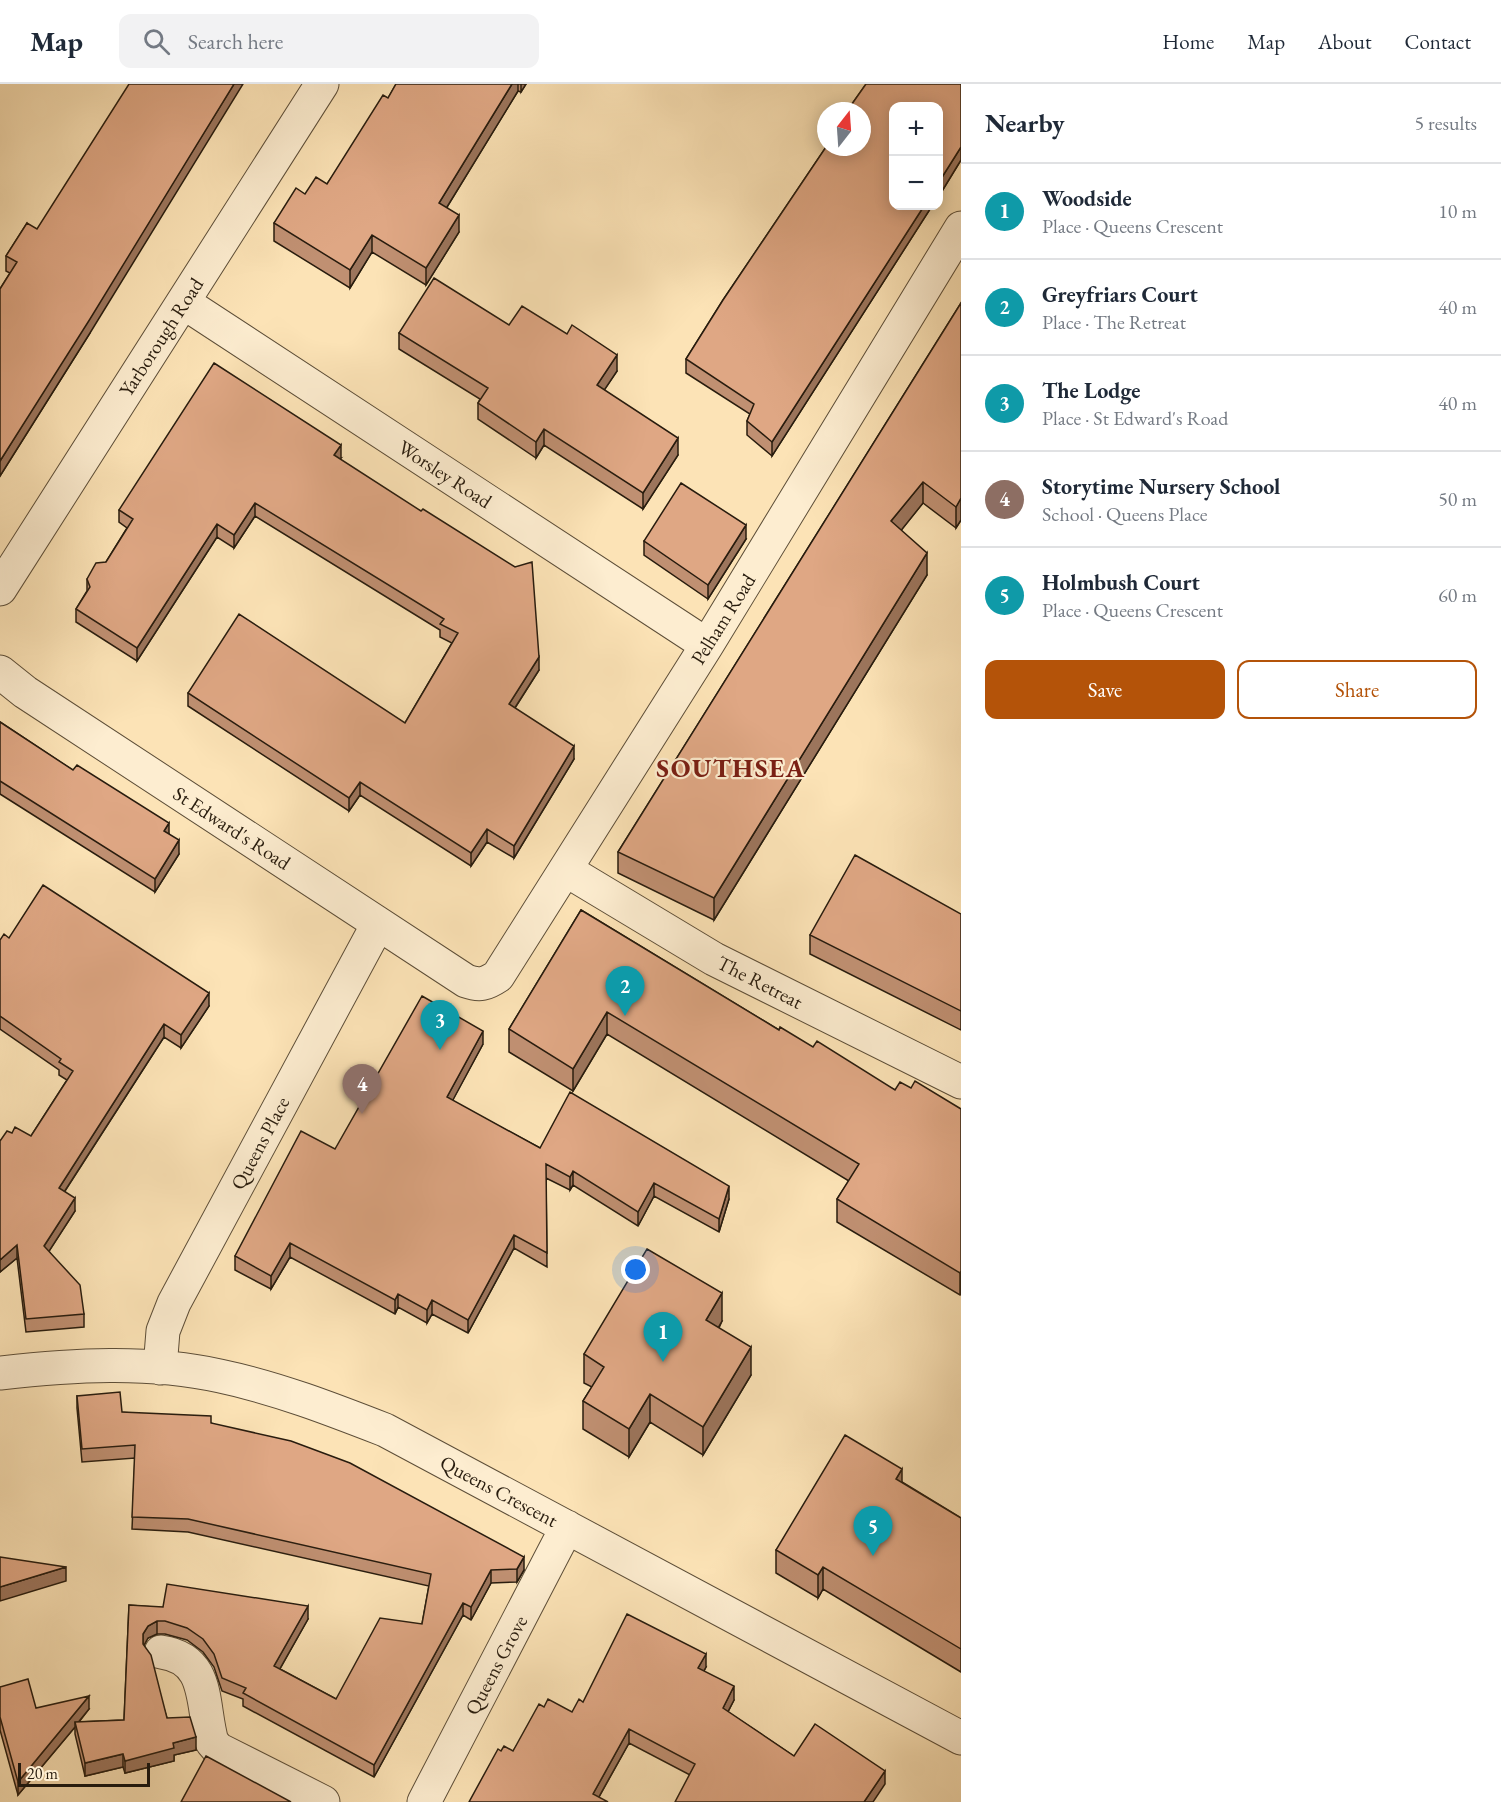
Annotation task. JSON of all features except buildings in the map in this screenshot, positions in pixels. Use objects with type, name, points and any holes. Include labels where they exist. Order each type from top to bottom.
[{"type":"street","name":"Yarborough Road","points":[[0,589],[322,84]]},
{"type":"street","name":"Pelham Road","points":[[466,981],[477,986],[487,984],[498,976],[707,645],[961,228]]},
{"type":"street","name":"Worsley Road","points":[[183,302],[707,645]]},
{"type":"street","name":"St Edward's Road","points":[[0,672],[25,692],[466,981]]},
{"type":"street","name":"The Retreat","points":[[566,870],[714,959],[961,1082]]},
{"type":"street","name":"Queens Place","points":[[160,1368],[163,1331],[174,1303],[378,924]]},
{"type":"street","name":"Queens Crescent","points":[[0,1373],[61,1366],[160,1368],[218,1375],[278,1390],[343,1413],[386,1430],[961,1738]]},
{"type":"street","name":"Queens Grove","points":[[424,1802],[567,1527]]},
{"type":"street","points":[[161,1652],[185,1659],[194,1668],[201,1682],[212,1742],[218,1749],[323,1802]]},
{"type":"place","name":"Greyfriars Court","points":[[625,1016]]},
{"type":"place","name":"The Lodge","points":[[440,1050]]},
{"type":"place","name":"Storytime Nursery School","points":[[362,1114]]},
{"type":"place","name":"Woodside","points":[[663,1362]]},
{"type":"place","name":"Holmbush Court","points":[[873,1556]]},
{"type":"district","name":"SOUTHSEA","points":[[731,768]]}]
